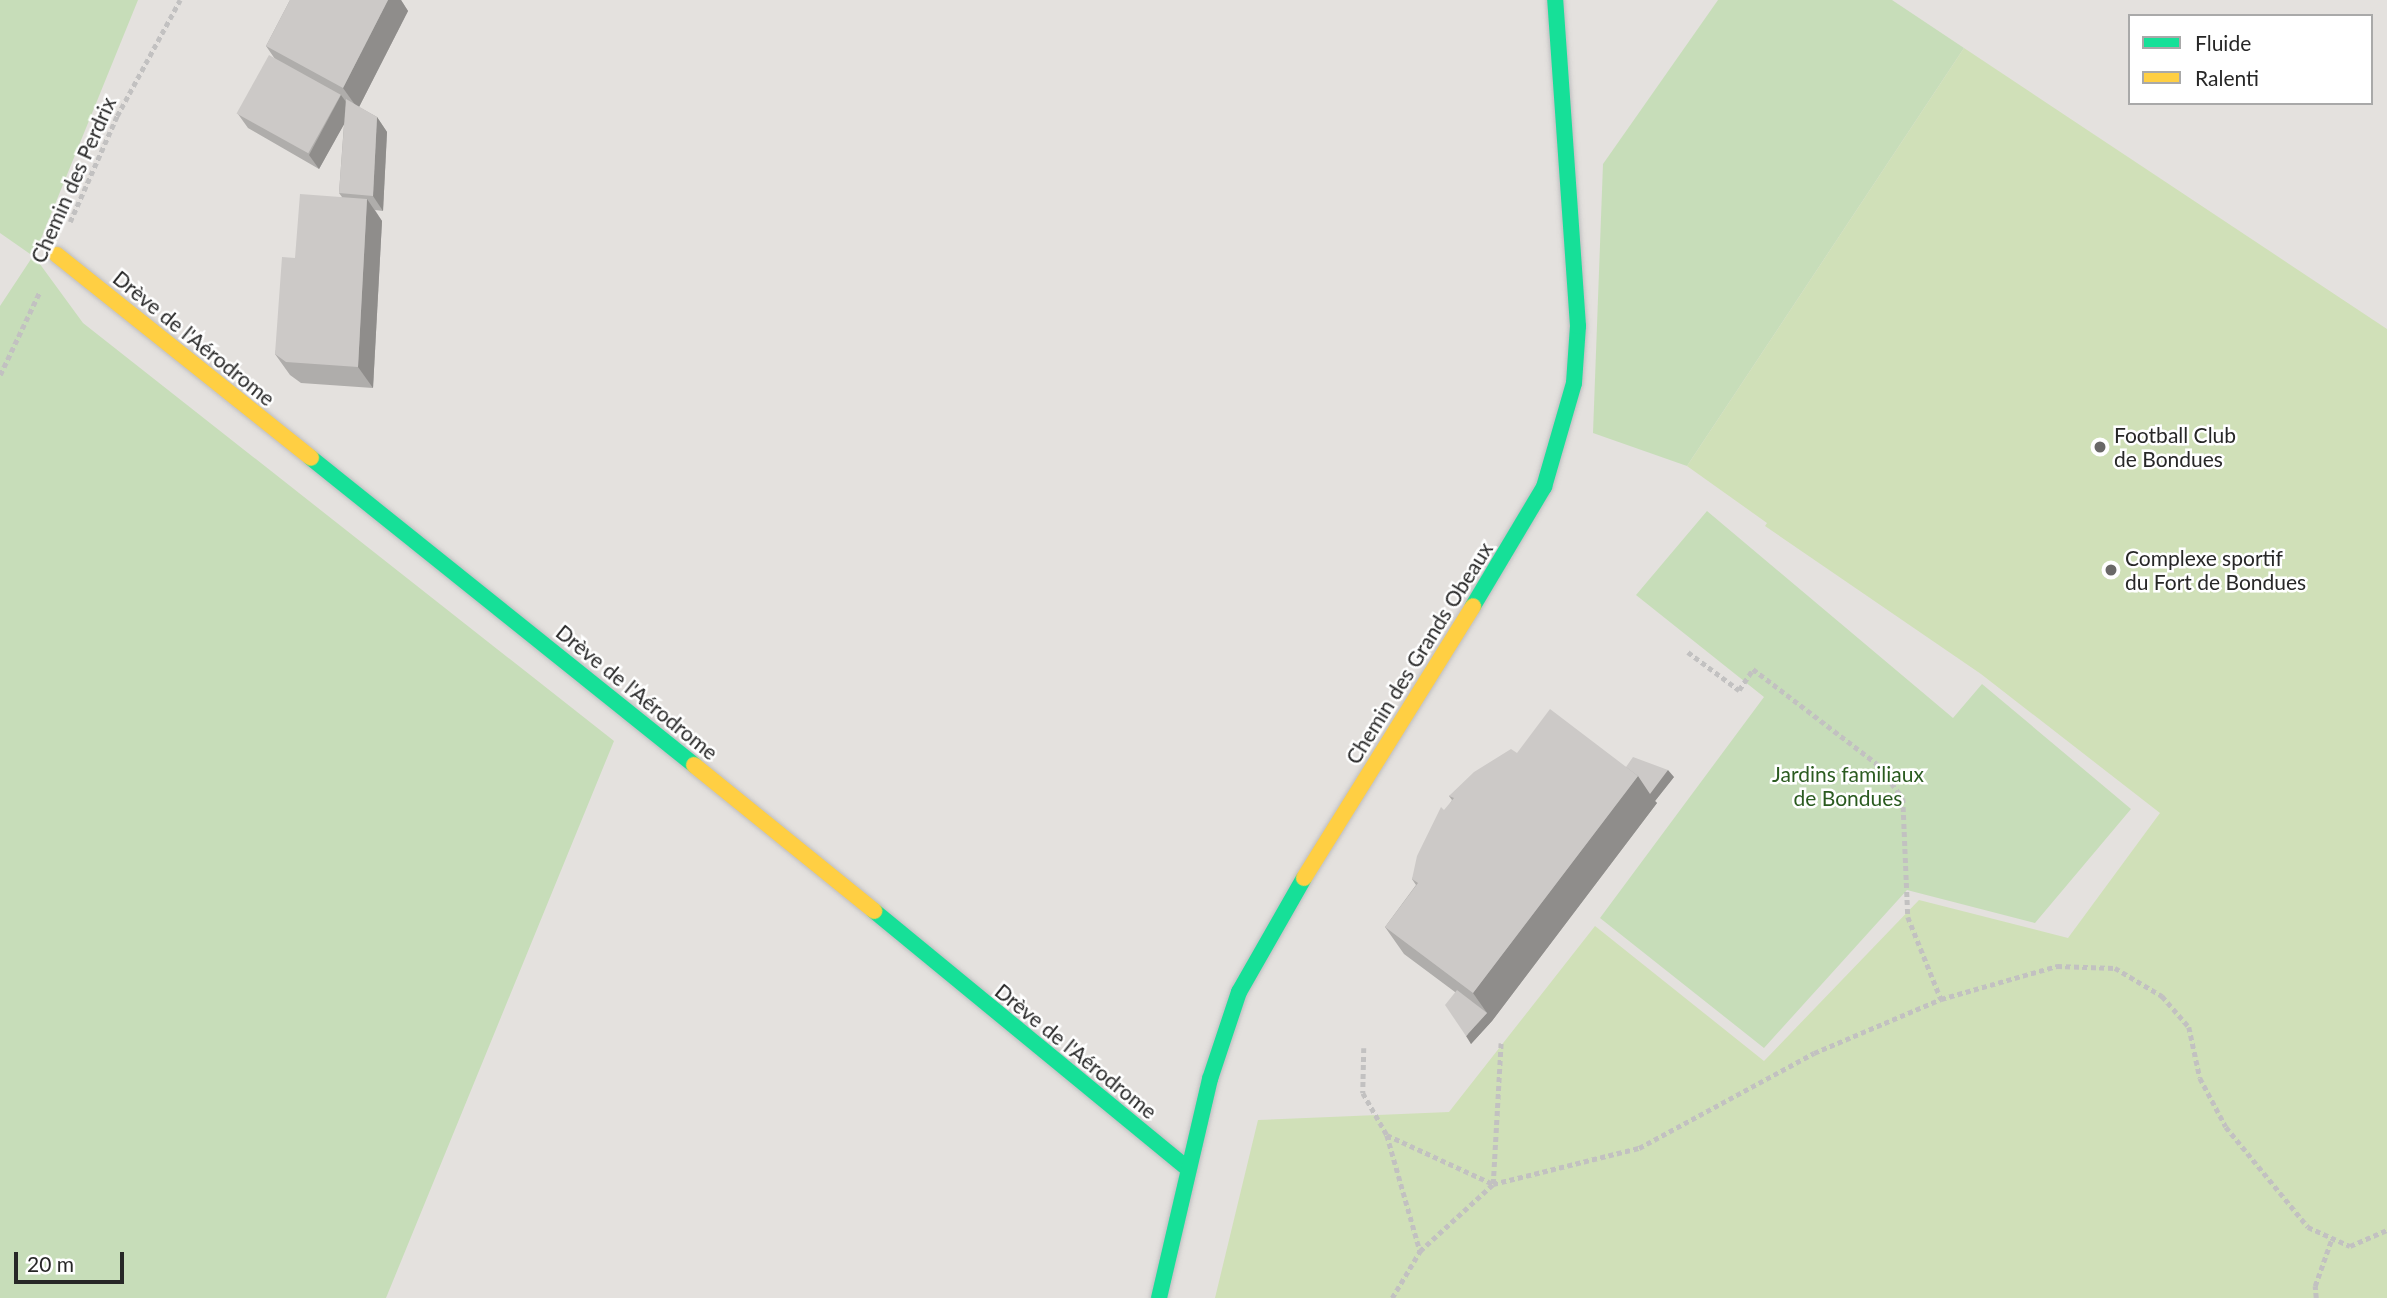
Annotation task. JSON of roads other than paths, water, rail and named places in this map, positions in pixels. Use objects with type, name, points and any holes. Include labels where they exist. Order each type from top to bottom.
[{"type":"street","name":"Chemin des Grands Obeaux","points":[[1158,1298],[1187,1168],[1219,1045],[1252,965],[1516,537],[1544,487],[1562,439],[1574,383],[1578,326],[1555,0]]},
{"type":"street","name":"Drève de l'Aérodrome","points":[[57,255],[731,794],[1187,1168]]},
{"type":"place","name":"Football Club de Bondues","points":[[2100,447]]},
{"type":"place","name":"Complexe sportif du Fort de Bondues","points":[[2111,570]]},
{"type":"park label","name":"Jardins familiaux de Bondues","points":[[1848,786]]}]
